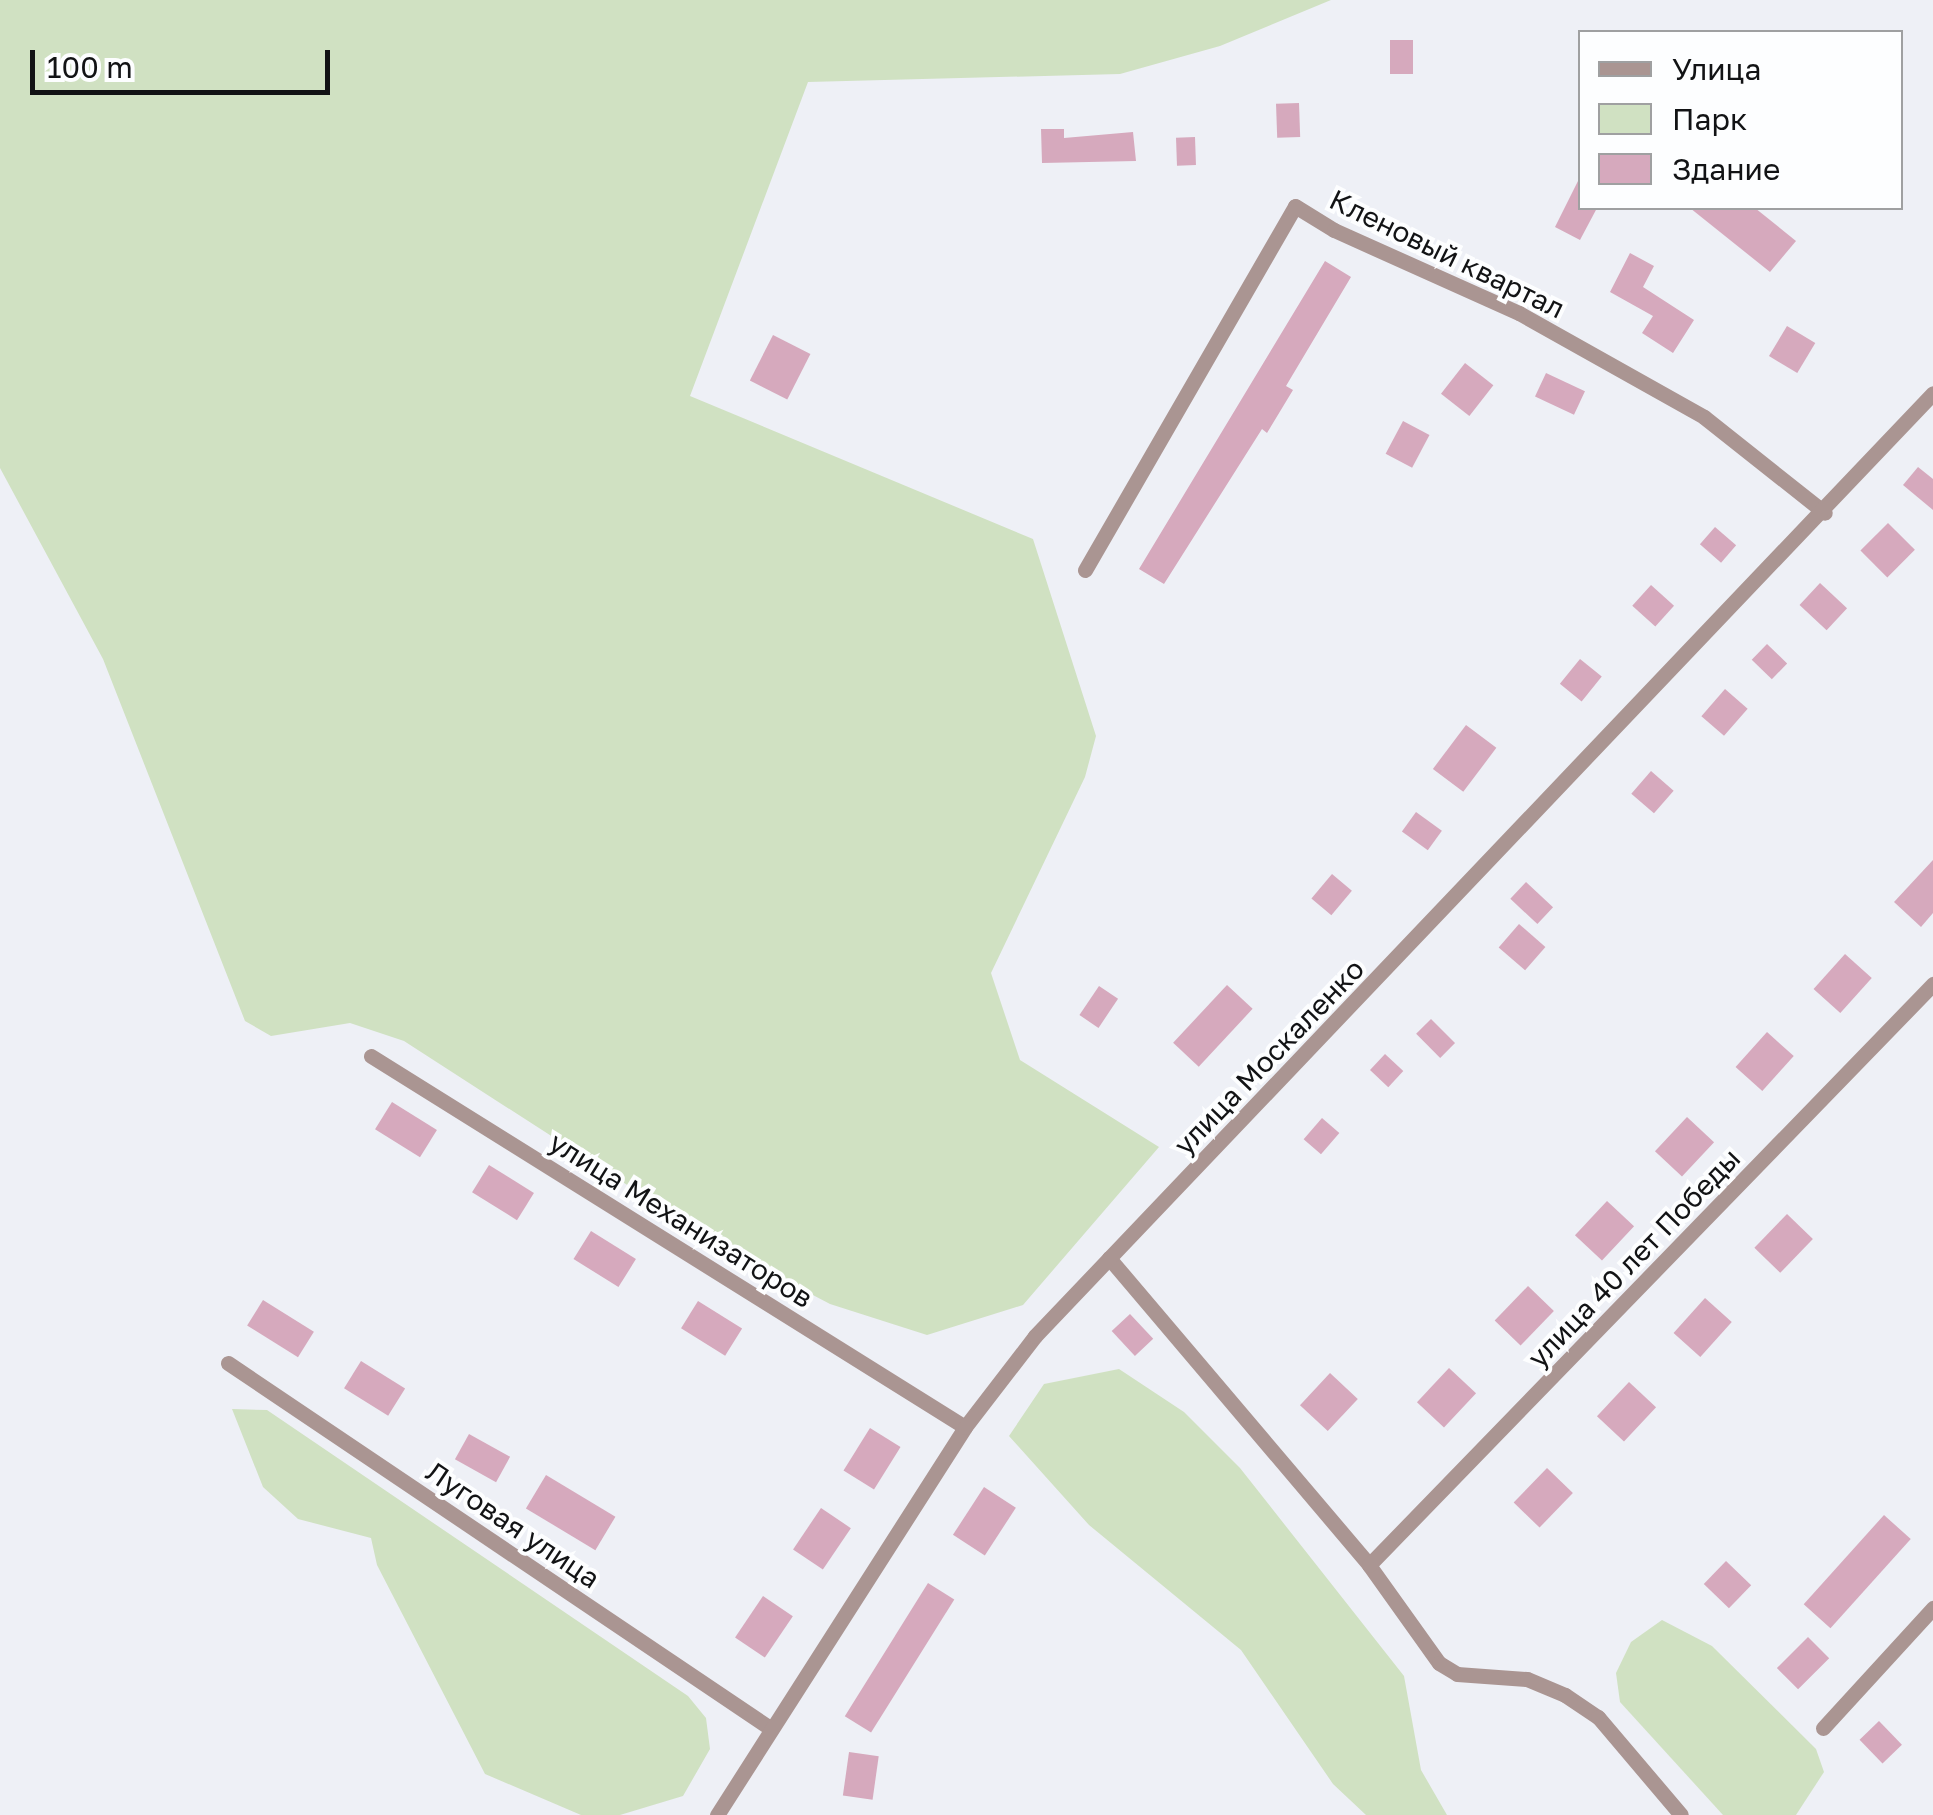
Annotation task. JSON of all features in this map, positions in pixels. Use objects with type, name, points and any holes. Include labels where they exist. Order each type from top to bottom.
[{"type":"street","name":"Кленовый квартал","points":[[1084,570],[1296,206],[1334,230],[1519,314],[1704,416],[1825,513]]},
{"type":"street","name":"улица Москаленко","points":[[717,1815],[965,1427],[1035,1336],[1932,397]]},
{"type":"street","name":"улица 40 лет Победы","points":[[1370,1565],[1933,984]]},
{"type":"street","name":"улица Механизаторов","points":[[372,1056],[965,1427]]},
{"type":"street","points":[[1109,1258],[1370,1565],[1440,1664],[1457,1674],[1527,1679],[1565,1695],[1598,1717],[1681,1815]]},
{"type":"street","name":"Луговая улица","points":[[228,1362],[770,1728]]},
{"type":"street","points":[[1823,1728],[1933,1608]]},
{"type":"green space","points":[[0,0],[1331,0],[1220,46],[1120,74],[808,82],[690,396],[1033,539],[1096,736],[1085,777],[991,973],[1020,1060],[1159,1147],[1023,1305],[927,1335],[830,1304],[731,1252],[404,1041],[350,1023],[271,1036],[245,1021],[103,659],[0,468]]},
{"type":"green space","points":[[1119,1369],[1184,1412],[1240,1468],[1404,1676],[1421,1770],[1447,1815],[1366,1815],[1333,1784],[1241,1650],[1089,1525],[1009,1436],[1044,1384]]},
{"type":"green space","points":[[232,1409],[267,1410],[688,1696],[706,1718],[710,1749],[683,1796],[620,1815],[581,1815],[485,1774],[377,1565],[371,1538],[298,1519],[263,1487]]},
{"type":"green space","points":[[1662,1620],[1712,1646],[1816,1749],[1824,1772],[1796,1815],[1723,1815],[1620,1702],[1616,1673],[1631,1642]]},
{"type":"building","points":[[1390,40],[1413,40],[1413,74],[1390,74]]},
{"type":"building","points":[[1299,103],[1300,137],[1277,138],[1276,104]]},
{"type":"building","points":[[1041,129],[1064,129],[1064,138],[1133,132],[1136,161],[1042,163]]},
{"type":"building","points":[[1195,137],[1196,165],[1177,166],[1176,138]]},
{"type":"building","points":[[1578,181],[1578,210],[1596,210],[1580,240],[1555,227]]},
{"type":"building","points":[[1692,210],[1757,210],[1796,241],[1770,272]]},
{"type":"building","points":[[1630,253],[1654,266],[1643,287],[1694,320],[1673,353],[1642,333],[1653,316],[1610,292]]},
{"type":"building","points":[[1325,261],[1351,277],[1286,386],[1293,390],[1267,433],[1262,429],[1164,584],[1139,569]]},
{"type":"building","points":[[1787,326],[1815,343],[1797,373],[1769,356]]},
{"type":"building","points":[[773,335],[810,354],[787,400],[750,380]]},
{"type":"building","points":[[1465,363],[1493,385],[1469,416],[1441,394]]},
{"type":"building","points":[[1546,373],[1585,391],[1574,415],[1535,397]]},
{"type":"building","points":[[1403,421],[1429,435],[1412,468],[1386,454]]},
{"type":"building","points":[[1918,467],[1933,479],[1933,510],[1903,485]]},
{"type":"building","points":[[1888,523],[1915,550],[1887,577],[1860,551]]},
{"type":"building","points":[[1715,527],[1736,545],[1721,563],[1700,544]]},
{"type":"building","points":[[1820,583],[1847,608],[1827,630],[1800,605]]},
{"type":"building","points":[[1651,585],[1674,606],[1655,627],[1632,606]]},
{"type":"building","points":[[1767,644],[1787,663],[1772,679],[1752,660]]},
{"type":"building","points":[[1580,659],[1602,677],[1582,701],[1560,684]]},
{"type":"building","points":[[1725,689],[1748,709],[1724,736],[1701,716]]},
{"type":"building","points":[[1466,725],[1496,748],[1463,792],[1433,769]]},
{"type":"building","points":[[1651,771],[1674,791],[1654,813],[1631,794]]},
{"type":"building","points":[[1416,812],[1442,831],[1428,850],[1402,831]]},
{"type":"building","points":[[1933,860],[1933,913],[1921,927],[1894,902]]},
{"type":"building","points":[[1332,874],[1352,891],[1331,915],[1311,899]]},
{"type":"building","points":[[1526,882],[1553,907],[1537,924],[1510,899]]},
{"type":"building","points":[[1519,924],[1545,947],[1525,970],[1499,947]]},
{"type":"building","points":[[1845,954],[1872,978],[1840,1013],[1814,989]]},
{"type":"building","points":[[1227,985],[1253,1009],[1199,1067],[1173,1043]]},
{"type":"building","points":[[1099,986],[1118,999],[1098,1028],[1079,1015]]},
{"type":"building","points":[[1431,1019],[1455,1043],[1440,1058],[1416,1034]]},
{"type":"building","points":[[1767,1032],[1794,1056],[1762,1091],[1736,1067]]},
{"type":"building","points":[[1385,1054],[1403,1071],[1388,1087],[1370,1070]]},
{"type":"building","points":[[392,1102],[437,1130],[420,1157],[375,1129]]},
{"type":"building","points":[[1687,1117],[1714,1142],[1682,1177],[1655,1151]]},
{"type":"building","points":[[1322,1118],[1339,1133],[1321,1154],[1304,1139]]},
{"type":"building","points":[[489,1165],[534,1193],[517,1220],[472,1192]]},
{"type":"building","points":[[1607,1201],[1634,1226],[1602,1261],[1575,1235]]},
{"type":"building","points":[[1787,1214],[1813,1239],[1780,1273],[1754,1248]]},
{"type":"building","points":[[591,1231],[636,1259],[618,1287],[574,1259]]},
{"type":"building","points":[[1528,1286],[1554,1311],[1521,1346],[1495,1321]]},
{"type":"building","points":[[1705,1298],[1732,1322],[1700,1357],[1674,1333]]},
{"type":"building","points":[[263,1300],[314,1332],[298,1357],[247,1325]]},
{"type":"building","points":[[698,1301],[742,1329],[725,1356],[681,1328]]},
{"type":"building","points":[[1130,1314],[1153,1339],[1135,1356],[1112,1331]]},
{"type":"building","points":[[361,1361],[405,1389],[388,1416],[344,1388]]},
{"type":"building","points":[[1449,1368],[1476,1393],[1444,1428],[1417,1402]]},
{"type":"building","points":[[1330,1373],[1358,1399],[1328,1431],[1300,1405]]},
{"type":"building","points":[[1629,1382],[1656,1407],[1624,1442],[1597,1416]]},
{"type":"building","points":[[870,1428],[901,1447],[874,1489],[844,1470]]},
{"type":"building","points":[[469,1434],[510,1457],[496,1482],[455,1459]]},
{"type":"building","points":[[1547,1468],[1573,1493],[1540,1528],[1514,1503]]},
{"type":"building","points":[[546,1475],[615,1517],[595,1550],[526,1508]]},
{"type":"building","points":[[984,1487],[1016,1508],[985,1556],[953,1535]]},
{"type":"building","points":[[821,1508],[851,1528],[823,1570],[793,1549]]},
{"type":"building","points":[[1884,1515],[1911,1539],[1830,1628],[1804,1604]]},
{"type":"building","points":[[1726,1561],[1751,1585],[1729,1608],[1704,1584]]},
{"type":"building","points":[[928,1583],[954,1599],[871,1733],[845,1716]]},
{"type":"building","points":[[763,1596],[793,1616],[765,1658],[735,1637]]},
{"type":"building","points":[[1808,1637],[1829,1658],[1798,1689],[1777,1668]]},
{"type":"building","points":[[1879,1721],[1902,1745],[1883,1763],[1860,1740]]},
{"type":"building","points":[[849,1752],[879,1756],[873,1800],[843,1796]]}]
